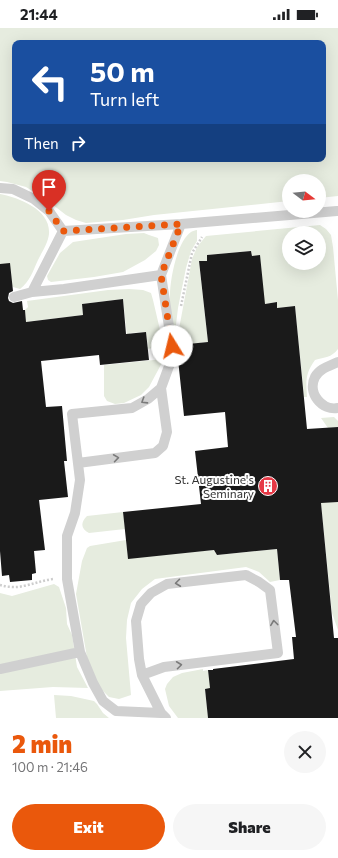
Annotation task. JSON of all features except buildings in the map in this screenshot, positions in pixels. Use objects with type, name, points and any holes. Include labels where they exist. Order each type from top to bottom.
[{"type":"lane","points":[[0,188],[13,189],[34,200],[49,211],[63,231]]},
{"type":"lane","points":[[63,231],[338,214]]},
{"type":"lane","points":[[172,346],[161,275],[181,224]]},
{"type":"lane","points":[[32,292],[63,231]]},
{"type":"lane","points":[[14,297],[32,292],[64,289],[161,275]]},
{"type":"lane","points":[[78,463],[155,453],[163,446],[167,432],[161,388],[172,358]]},
{"type":"lane","points":[[338,362],[322,369],[315,378],[313,388],[316,398],[323,405],[333,409],[338,408]]},
{"type":"lane","points":[[161,388],[148,399],[132,408],[72,414],[80,480],[75,513],[67,536],[67,579],[80,652],[93,683],[103,701],[116,711],[163,715]]},
{"type":"lane","points":[[142,675],[164,667],[278,653],[270,590],[246,575],[167,584],[151,593],[141,604],[136,621],[139,659],[142,675],[163,715]]},
{"type":"lane","points":[[0,669],[80,652]]},
{"type":"path","points":[[180,313],[192,253],[212,221]]},
{"type":"path","points":[[0,585],[6,587],[22,587],[46,580],[67,579]]},
{"type":"shaded area","points":[[0,28],[338,28],[338,196],[326,197],[326,174],[282,174],[282,202],[86,223],[66,215],[26,187],[0,181]]},
{"type":"shaded area","points":[[0,194],[33,206],[45,218],[48,226],[49,234],[46,244],[31,276],[20,289],[13,287],[11,284],[0,285]]},
{"type":"shaded area","points":[[282,229],[282,270],[326,270],[326,229],[331,235],[338,300],[338,349],[330,356],[315,360],[309,369],[306,386],[307,397],[304,397],[295,306],[277,308],[277,302],[265,304],[251,251],[207,255],[207,261],[199,262],[208,342],[183,345],[179,329],[192,259],[197,247],[206,236]]},
{"type":"shaded area","points":[[197,230],[197,241],[191,251],[186,268],[178,308],[175,333],[173,336],[170,311],[170,288],[175,261],[186,237],[191,232]]},
{"type":"shaded area","points":[[144,233],[158,238],[159,245],[156,251],[145,260],[123,272],[51,282],[48,280],[47,276],[60,253],[73,242],[126,234]]},
{"type":"shaded area","points":[[108,290],[143,290],[151,293],[164,347],[128,351],[148,347],[146,332],[130,333],[130,336],[127,336],[123,299],[82,304],[83,315],[26,322],[25,310],[28,307],[27,301]]},
{"type":"shaded area","points":[[164,359],[149,387],[141,395],[124,403],[115,404],[107,401],[104,396],[104,365]]},
{"type":"shaded area","points":[[334,417],[338,421],[338,427],[328,428],[321,418]]},
{"type":"shaded area","points":[[320,494],[338,502],[338,630],[332,613]]},
{"type":"shaded area","points":[[123,512],[125,529],[89,533],[84,530],[82,526],[83,521],[87,516]]},
{"type":"shaded area","points":[[126,540],[128,558],[214,550],[217,555],[277,549],[280,580],[270,582],[259,572],[246,567],[155,579],[142,589],[131,603],[127,620],[126,638],[131,695],[119,699],[109,697],[101,689],[89,669],[76,594],[82,561],[87,548],[90,546]]},
{"type":"shaded area","points":[[54,584],[59,587],[66,608],[67,624],[72,635],[77,667],[88,688],[53,687],[0,691],[0,593],[12,596]]},
{"type":"shaded area","points":[[203,669],[203,671],[208,670],[209,677],[215,688],[205,689],[208,718],[178,718],[169,706],[165,689],[167,684],[173,677],[182,673]]},
{"type":"shaded area","points":[[54,695],[71,696],[94,701],[109,718],[56,718]]},
{"type":"place","name":"St. Augustine's Seminary","points":[[268,486]]},
{"type":"route","points":[[49,211],[63,231],[181,224],[161,275],[172,346]]}]
